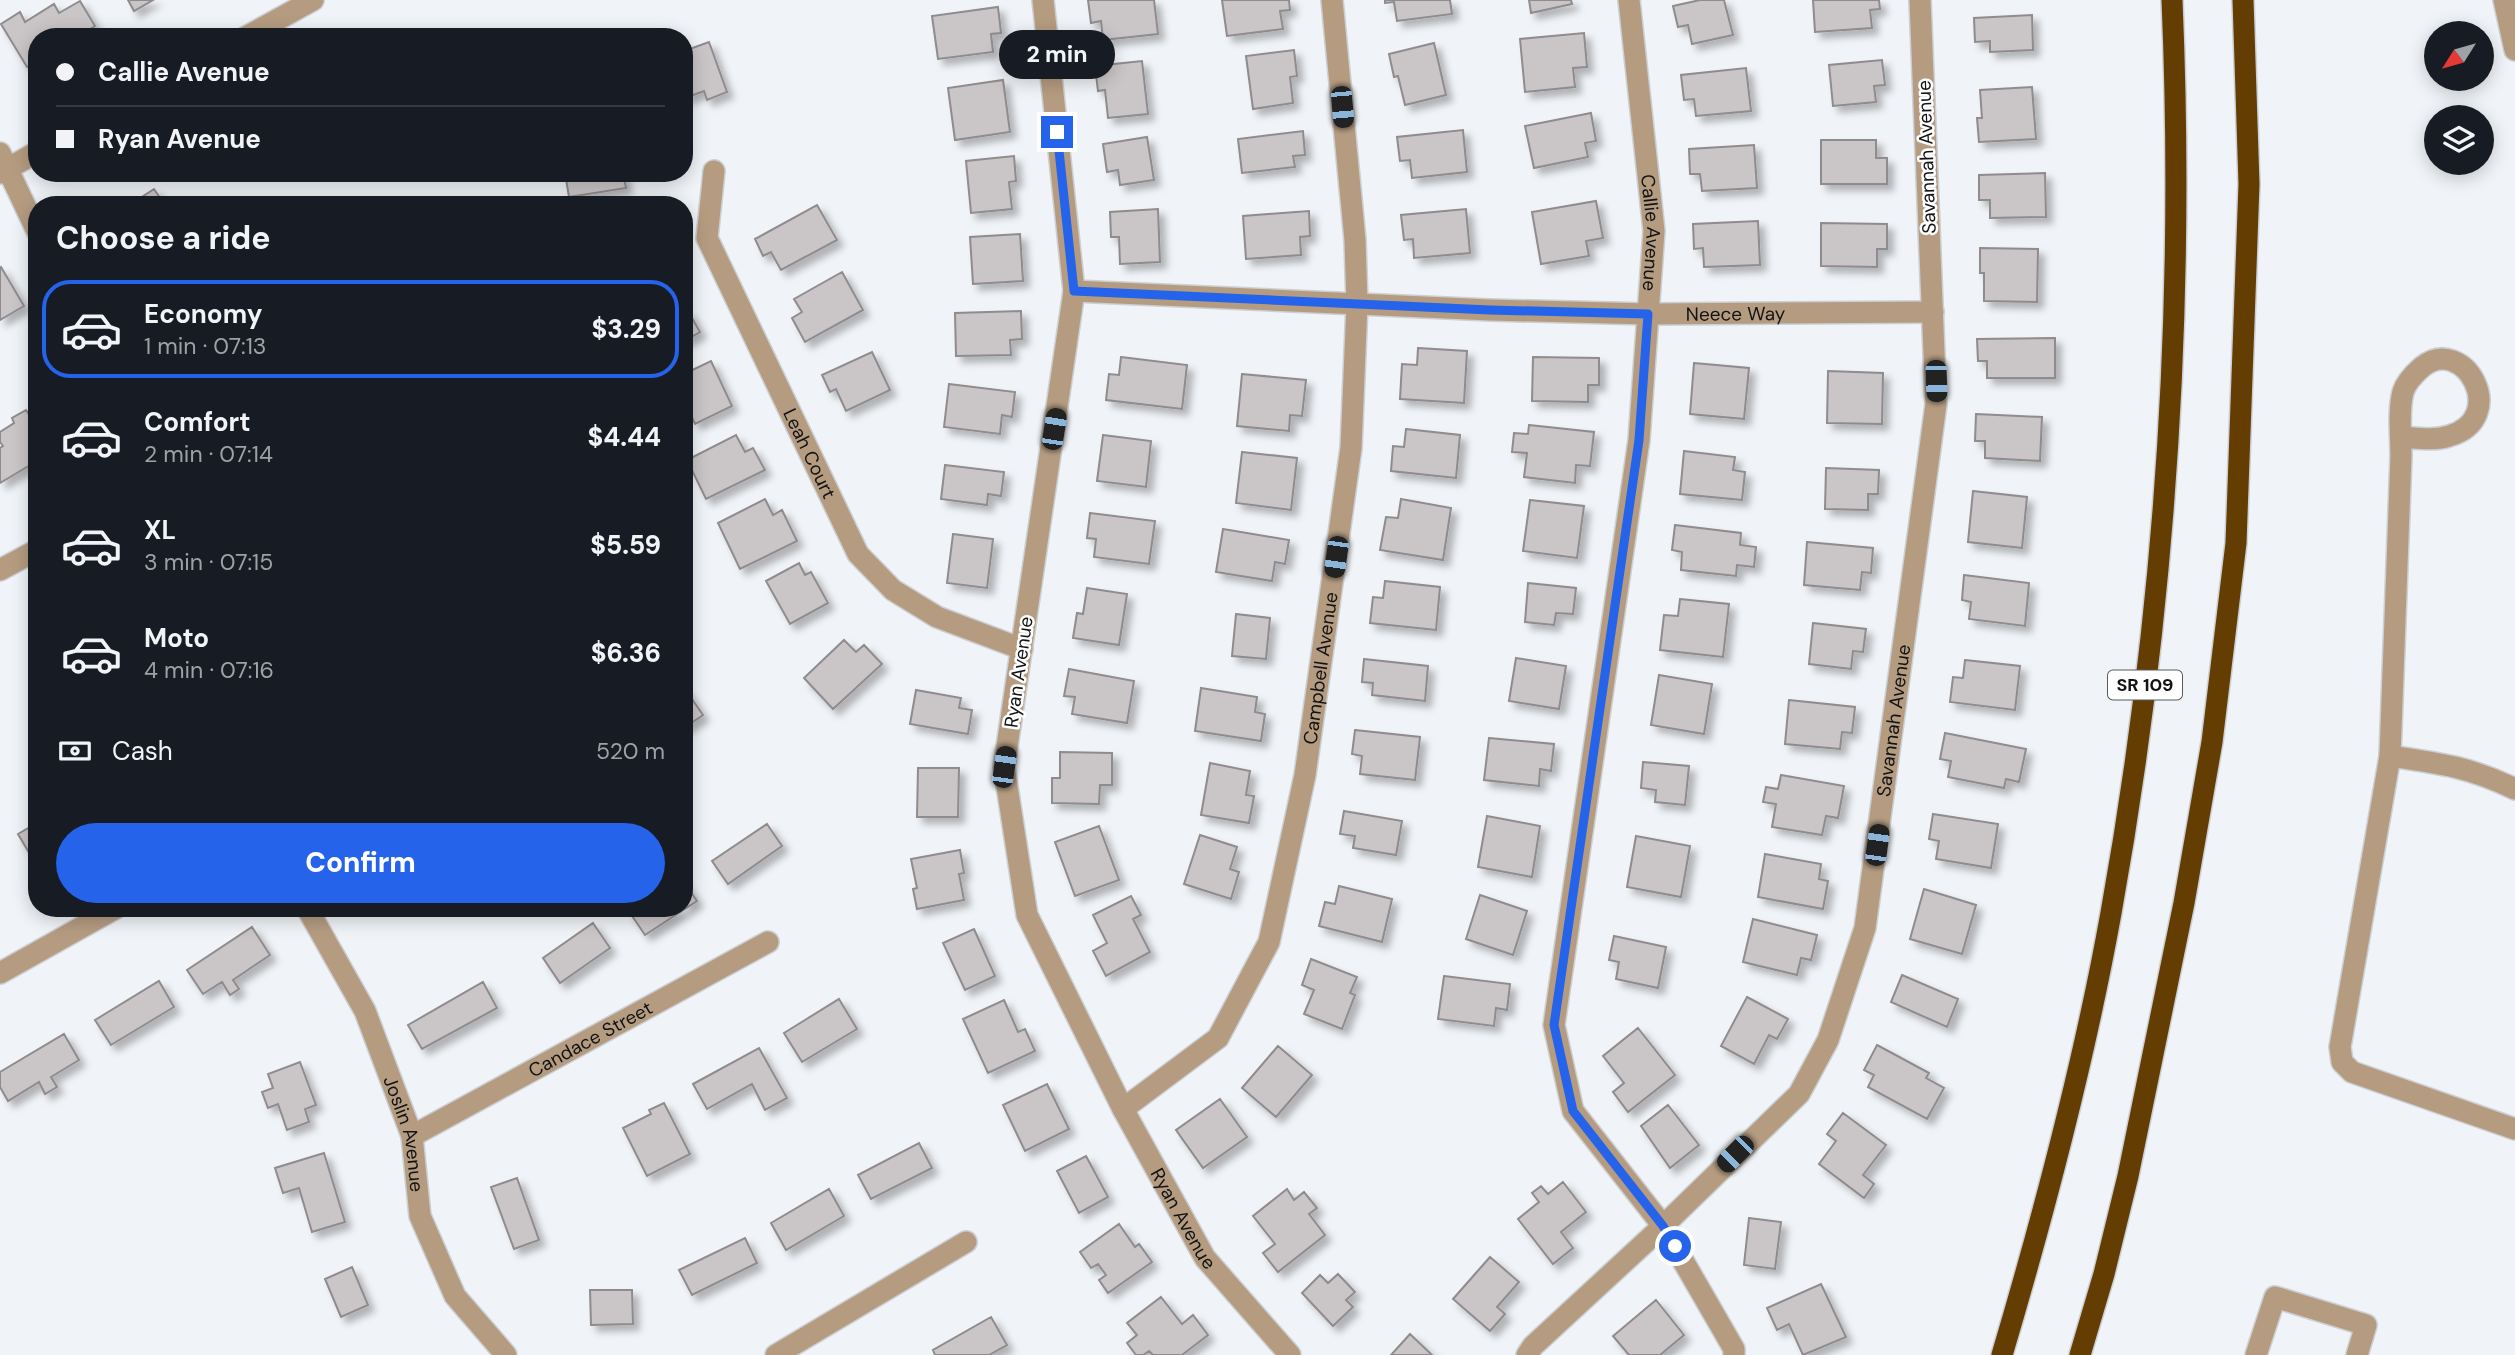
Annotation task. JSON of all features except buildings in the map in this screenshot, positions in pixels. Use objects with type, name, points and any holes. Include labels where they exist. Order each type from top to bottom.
[{"type":"highway","name":"SR 109","points":[[2002,1355],[2040,1227],[2077,1079],[2110,914],[2136,759],[2151,636],[2170,406],[2175,110],[2172,0]]},
{"type":"highway","points":[[2080,1355],[2110,1250],[2152,1066],[2184,903],[2212,742],[2236,543],[2249,198],[2243,0]]},
{"type":"street","points":[[262,28],[313,0]]},
{"type":"street","name":"Ryan Avenue","points":[[1043,0],[1074,291],[1004,767],[1027,915],[1123,1109],[1205,1258],[1290,1355]]},
{"type":"street","name":"Campbell Avenue","points":[[1123,1109],[1218,1038],[1269,942],[1305,775],[1351,448],[1357,304],[1355,240],[1332,0]]},
{"type":"street","name":"Callie Avenue","points":[[1629,0],[1654,231],[1639,440],[1554,1025],[1573,1111],[1663,1226],[1734,1349],[1734,1355]]},
{"type":"street","name":"Savannah Avenue","points":[[1528,1355],[1533,1346],[1663,1226],[1799,1094],[1828,1040],[1865,928],[1936,404],[1920,0]]},
{"type":"street","points":[[2504,0],[2515,50]]},
{"type":"street","points":[[28,155],[3,165],[28,214]]},
{"type":"street","name":"Leah Court","points":[[714,172],[707,238],[858,554],[893,590],[937,617],[1022,649]]},
{"type":"street","name":"Neece Way","points":[[1074,291],[1648,314],[1933,312]]},
{"type":"street","points":[[2401,438],[2390,756],[2340,1047],[2342,1062],[2353,1072],[2515,1129]]},
{"type":"street","points":[[0,570],[28,555]]},
{"type":"street","points":[[2390,756],[2452,764],[2490,776],[2515,789]]},
{"type":"street","points":[[0,973],[100,917]]},
{"type":"street","name":"Joslin Avenue","points":[[312,917],[365,1011],[412,1136],[420,1216],[456,1296],[506,1355]]},
{"type":"street","name":"Candace Street","points":[[412,1136],[768,942]]},
{"type":"street","points":[[776,1355],[966,1242]]},
{"type":"street","points":[[2256,1355],[2274,1297],[2366,1325],[2357,1355]]},
{"type":"route","points":[[1057,132],[1074,291],[1490,310],[1648,314],[1639,440],[1554,1025],[1573,1111],[1663,1226],[1675,1246]]}]
